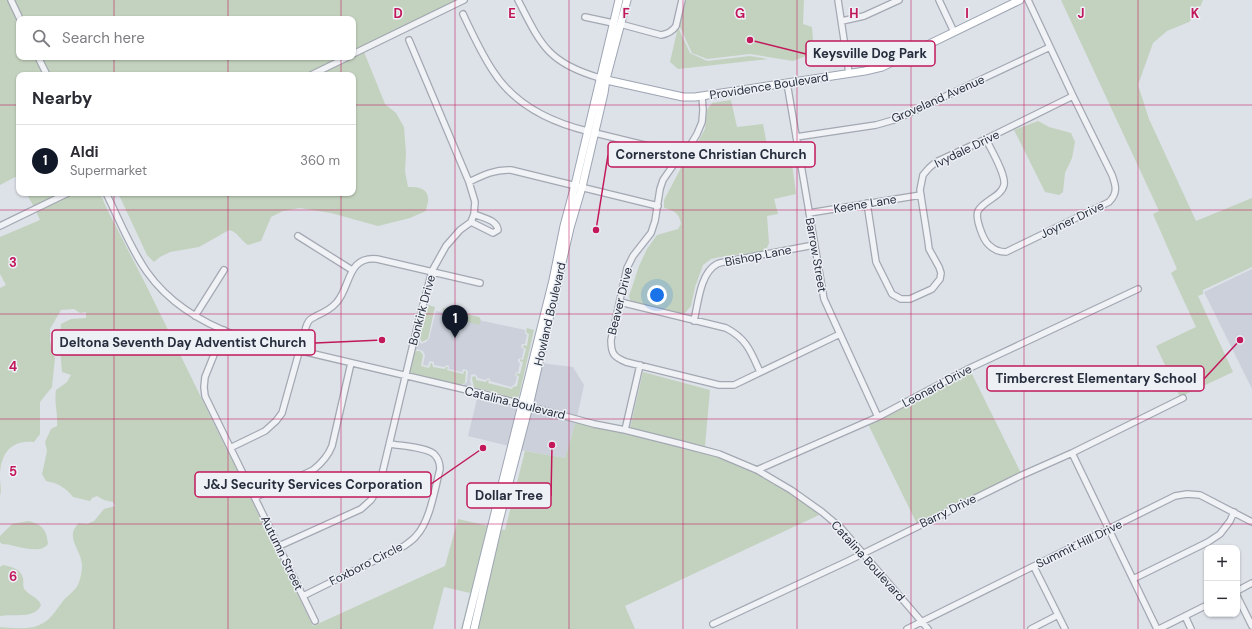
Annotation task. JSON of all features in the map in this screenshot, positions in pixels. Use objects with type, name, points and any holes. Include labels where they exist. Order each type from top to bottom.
[{"type":"main road","name":"Howland Boulevard","points":[[474,629],[499,521],[529,406],[570,228],[587,131],[603,79],[616,23],[619,0]]},
{"type":"main road","name":"Howland Boulevard","points":[[616,23],[627,0]]},
{"type":"main road","name":"Providence Boulevard","points":[[603,79],[683,97],[702,96],[865,71],[882,66],[1020,0]]},
{"type":"main road","name":"Howland Boulevard","points":[[466,629],[578,186],[595,133],[604,93],[603,79]]},
{"type":"street","points":[[11,0],[19,16]]},
{"type":"street","points":[[356,53],[464,0]]},
{"type":"street","points":[[518,0],[537,36],[549,52],[565,65],[603,79]]},
{"type":"street","points":[[585,16],[660,35],[666,34],[673,30],[676,26],[682,0]]},
{"type":"street","points":[[838,0],[849,73]]},
{"type":"street","points":[[842,21],[864,16],[899,0]]},
{"type":"street","points":[[939,0],[954,32]]},
{"type":"street","name":"Joyner Drive","points":[[986,139],[1004,176],[1005,183],[1003,189],[998,194],[979,209],[977,213],[977,220],[988,244],[995,250],[1006,252],[1109,202],[1115,194],[1116,187],[1112,175],[1028,0]]},
{"type":"street","points":[[463,14],[485,59],[504,86],[516,97],[549,119],[587,131]]},
{"type":"street","name":"Bonkirk Drive","points":[[279,546],[360,509],[371,500],[379,487],[432,271],[446,246],[460,230],[471,222],[474,214],[475,202],[469,182],[409,40]]},
{"type":"street","name":"Groveland Avenue","points":[[796,137],[876,125],[897,120],[1050,47]]},
{"type":"street","points":[[40,60],[46,72]]},
{"type":"street","points":[[317,72],[342,60]]},
{"type":"street","name":"Barrow Street","points":[[787,83],[824,299],[878,417]]},
{"type":"street","name":"Beaver Drive","points":[[702,96],[702,122],[694,139],[681,154],[663,180],[652,234],[633,256],[627,268],[611,340],[611,347],[616,357],[626,362],[640,364],[718,385],[734,385],[840,334]]},
{"type":"street","name":"Ivydale Drive","points":[[867,203],[876,262],[892,294],[896,297],[907,299],[932,289],[940,280],[941,273],[930,248],[921,194],[921,182],[923,175],[936,162],[1073,96]]},
{"type":"street","points":[[595,133],[681,154]]},
{"type":"street","points":[[469,182],[489,173],[503,169],[511,170],[658,206]]},
{"type":"street","name":"Keene Lane","points":[[809,213],[921,194]]},
{"type":"street","points":[[0,226],[62,196]]},
{"type":"street","name":"Catalina Boulevard","points":[[107,196],[146,272],[168,296],[195,316],[238,336],[522,404],[594,424],[625,430],[719,454],[757,470],[791,490],[822,512],[840,528],[928,629]]},
{"type":"street","points":[[471,222],[493,233],[498,230],[498,226],[494,222],[474,214]]},
{"type":"street","points":[[298,236],[352,270]]},
{"type":"street","name":"Bishop Lane","points":[[694,321],[703,281],[710,270],[717,264],[729,260],[814,245]]},
{"type":"street","points":[[232,447],[265,431],[276,421],[284,405],[298,350],[306,326],[311,319],[337,302],[352,270],[360,263],[372,258],[480,283]]},
{"type":"street","points":[[195,316],[224,270]]},
{"type":"street","name":"Leonard Drive","points":[[757,470],[878,417],[970,368],[1138,289]]},
{"type":"street","points":[[620,302],[726,328],[735,332],[749,346],[760,372]]},
{"type":"street","name":"Autumn Street","points":[[224,330],[205,377],[205,396],[232,447],[315,621]]},
{"type":"street","points":[[256,497],[313,470],[322,463],[330,452],[351,363]]},
{"type":"street","points":[[625,430],[640,364]]},
{"type":"street","name":"Barry Drive","points":[[713,624],[1014,479],[1072,453],[1183,398]]},
{"type":"street","name":"Foxboro Circle","points":[[303,596],[404,546],[416,536],[423,527],[440,464],[436,457],[428,451],[390,444]]},
{"type":"street","points":[[1072,453],[1158,629],[1204,606]]},
{"type":"street","name":"Summit Hill Drive","points":[[907,629],[1175,496],[1186,494],[1200,495],[1252,522]]},
{"type":"street","points":[[1133,579],[1208,542],[1220,534],[1230,521],[1234,512]]},
{"type":"street","points":[[1034,567],[1065,629]]},
{"type":"street","points":[[1240,589],[1252,583]]},
{"type":"street","points":[[1240,602],[1252,626]]},
{"type":"street","points":[[1031,629],[1058,615]]},
{"type":"street","points":[[1185,616],[1191,629]]},
{"type":"shaded area","points":[[1252,269],[1252,389],[1204,292]]},
{"type":"shaded area","points":[[436,311],[525,330],[527,335],[525,344],[522,344],[521,347],[524,349],[522,358],[518,359],[518,362],[520,363],[518,372],[516,372],[515,375],[517,377],[515,384],[511,387],[490,381],[488,378],[485,380],[478,378],[476,375],[471,375],[470,381],[472,388],[502,397],[461,387],[467,382],[467,370],[463,369],[462,372],[449,369],[449,366],[447,365],[444,367],[434,365],[434,362],[431,361],[429,362],[428,366],[423,365],[425,355],[423,351],[418,349],[413,352],[417,337],[421,344],[429,339]]},
{"type":"shaded area","points":[[541,363],[573,367],[584,385],[577,417],[532,405]]},
{"type":"shaded area","points":[[478,395],[519,406],[509,446],[468,436]]},
{"type":"shaded area","points":[[531,409],[576,421],[565,458],[520,450]]},
{"type":"green space","points":[[0,0],[8,0],[16,16],[16,60],[38,60],[44,72],[16,72],[16,177],[0,185]]},
{"type":"green space","points":[[13,0],[460,0],[356,51],[356,16],[21,16]]},
{"type":"green space","points":[[469,0],[364,52],[385,104],[396,113],[404,127],[406,154],[405,171],[408,187],[421,188],[426,192],[428,200],[426,211],[410,218],[378,226],[331,213],[300,208],[283,211],[271,217],[261,241],[248,245],[235,232],[229,230],[199,247],[170,252],[154,262],[147,255],[119,196],[356,196],[356,72],[322,72],[347,60],[356,60],[356,55]]},
{"type":"green space","points":[[685,0],[804,0],[803,24],[812,27],[814,53],[793,61],[750,54],[707,59],[692,53],[679,25]]},
{"type":"green space","points":[[1061,0],[1203,0],[1198,12],[1189,22],[1167,31],[1153,43],[1138,85],[1149,119],[1196,221],[1252,198],[1252,267],[1203,290],[1203,294],[1198,296],[1233,372],[1180,397],[1156,346],[1196,327],[1171,273],[1177,269],[1153,214],[1159,211]]},
{"type":"green space","points":[[678,27],[690,53],[707,61],[750,56],[768,59],[678,69],[670,62]]},
{"type":"green space","points":[[42,60],[337,60],[313,72],[48,72]]},
{"type":"green space","points":[[731,100],[737,127],[763,124],[767,145],[789,142],[796,194],[774,199],[778,214],[767,216],[769,243],[766,250],[711,259],[703,265],[695,287],[691,306],[685,313],[677,314],[631,303],[629,296],[639,266],[647,249],[657,235],[678,229],[681,224],[676,213],[664,208],[664,200],[691,149],[699,140],[705,129],[707,110],[712,103]]},
{"type":"green space","points":[[1038,121],[1049,127],[1071,133],[1075,142],[1072,158],[1065,173],[1063,192],[1059,195],[1045,192],[1014,130]]},
{"type":"green space","points":[[28,196],[58,196],[34,207]]},
{"type":"green space","points":[[67,196],[101,196],[313,626],[445,566],[458,519],[489,526],[464,629],[461,629],[470,593],[444,587],[433,629],[0,629],[0,627],[34,627],[44,623],[51,617],[64,599],[76,588],[80,580],[82,565],[73,538],[75,528],[79,523],[87,524],[94,521],[104,509],[115,506],[113,502],[104,500],[97,496],[92,498],[90,501],[73,497],[61,486],[46,481],[42,474],[47,451],[45,442],[51,429],[57,426],[55,400],[56,390],[67,382],[71,375],[62,372],[60,349],[61,324],[71,319],[86,318],[86,312],[80,313],[74,309],[61,310],[50,329],[50,341],[55,358],[52,387],[40,402],[40,434],[34,442],[19,443],[8,450],[4,455],[0,469],[0,288],[6,285],[0,274],[0,237],[40,220],[36,211]]},
{"type":"green space","points":[[428,305],[435,307],[428,339],[422,342],[418,334],[424,309]]},
{"type":"green space","points":[[443,308],[479,317],[481,320],[479,325],[449,317],[449,314],[443,312]]},
{"type":"green space","points":[[527,328],[534,330],[519,396],[514,399],[508,398],[504,397],[504,395],[474,387],[472,379],[473,376],[476,377],[476,380],[486,382],[489,380],[488,383],[512,389],[513,387],[517,386],[519,376],[516,375],[517,373],[520,374],[523,362],[520,361],[520,359],[523,360],[526,349],[523,347],[524,345],[527,346],[529,334],[526,332]]},
{"type":"green space","points":[[416,351],[420,351],[423,355],[421,366],[429,368],[432,363],[433,367],[445,369],[448,367],[447,370],[463,374],[464,371],[466,371],[465,383],[459,386],[411,374],[410,362]]},
{"type":"green space","points":[[970,370],[1021,473],[917,524],[868,424]]},
{"type":"green space","points":[[643,372],[710,390],[705,446],[729,454],[758,467],[628,428],[630,428]]},
{"type":"green space","points":[[576,421],[693,449],[718,456],[744,466],[785,488],[819,515],[625,606],[635,629],[476,629],[500,529],[505,530],[525,451],[565,458]]},
{"type":"green space","points":[[28,521],[43,528],[48,544],[39,549],[33,549],[2,544],[0,542],[0,536],[12,524]]},
{"type":"green space","points":[[3,565],[18,570],[22,575],[24,589],[38,600],[41,605],[34,613],[0,616],[0,567]]},
{"type":"place","name":"Keysville Dog Park","points":[[750,40]]},
{"type":"place","name":"Cornerstone Christian Church","points":[[596,230]]},
{"type":"place","name":"Aldi","points":[[455,338]]},
{"type":"place","name":"Deltona Seventh Day Adventist Church","points":[[382,340]]},
{"type":"place","name":"Timbercrest Elementary School","points":[[1240,340]]},
{"type":"place","name":"Dollar Tree","points":[[552,445]]},
{"type":"place","name":"J&J Security Services Corporation","points":[[483,448]]}]
